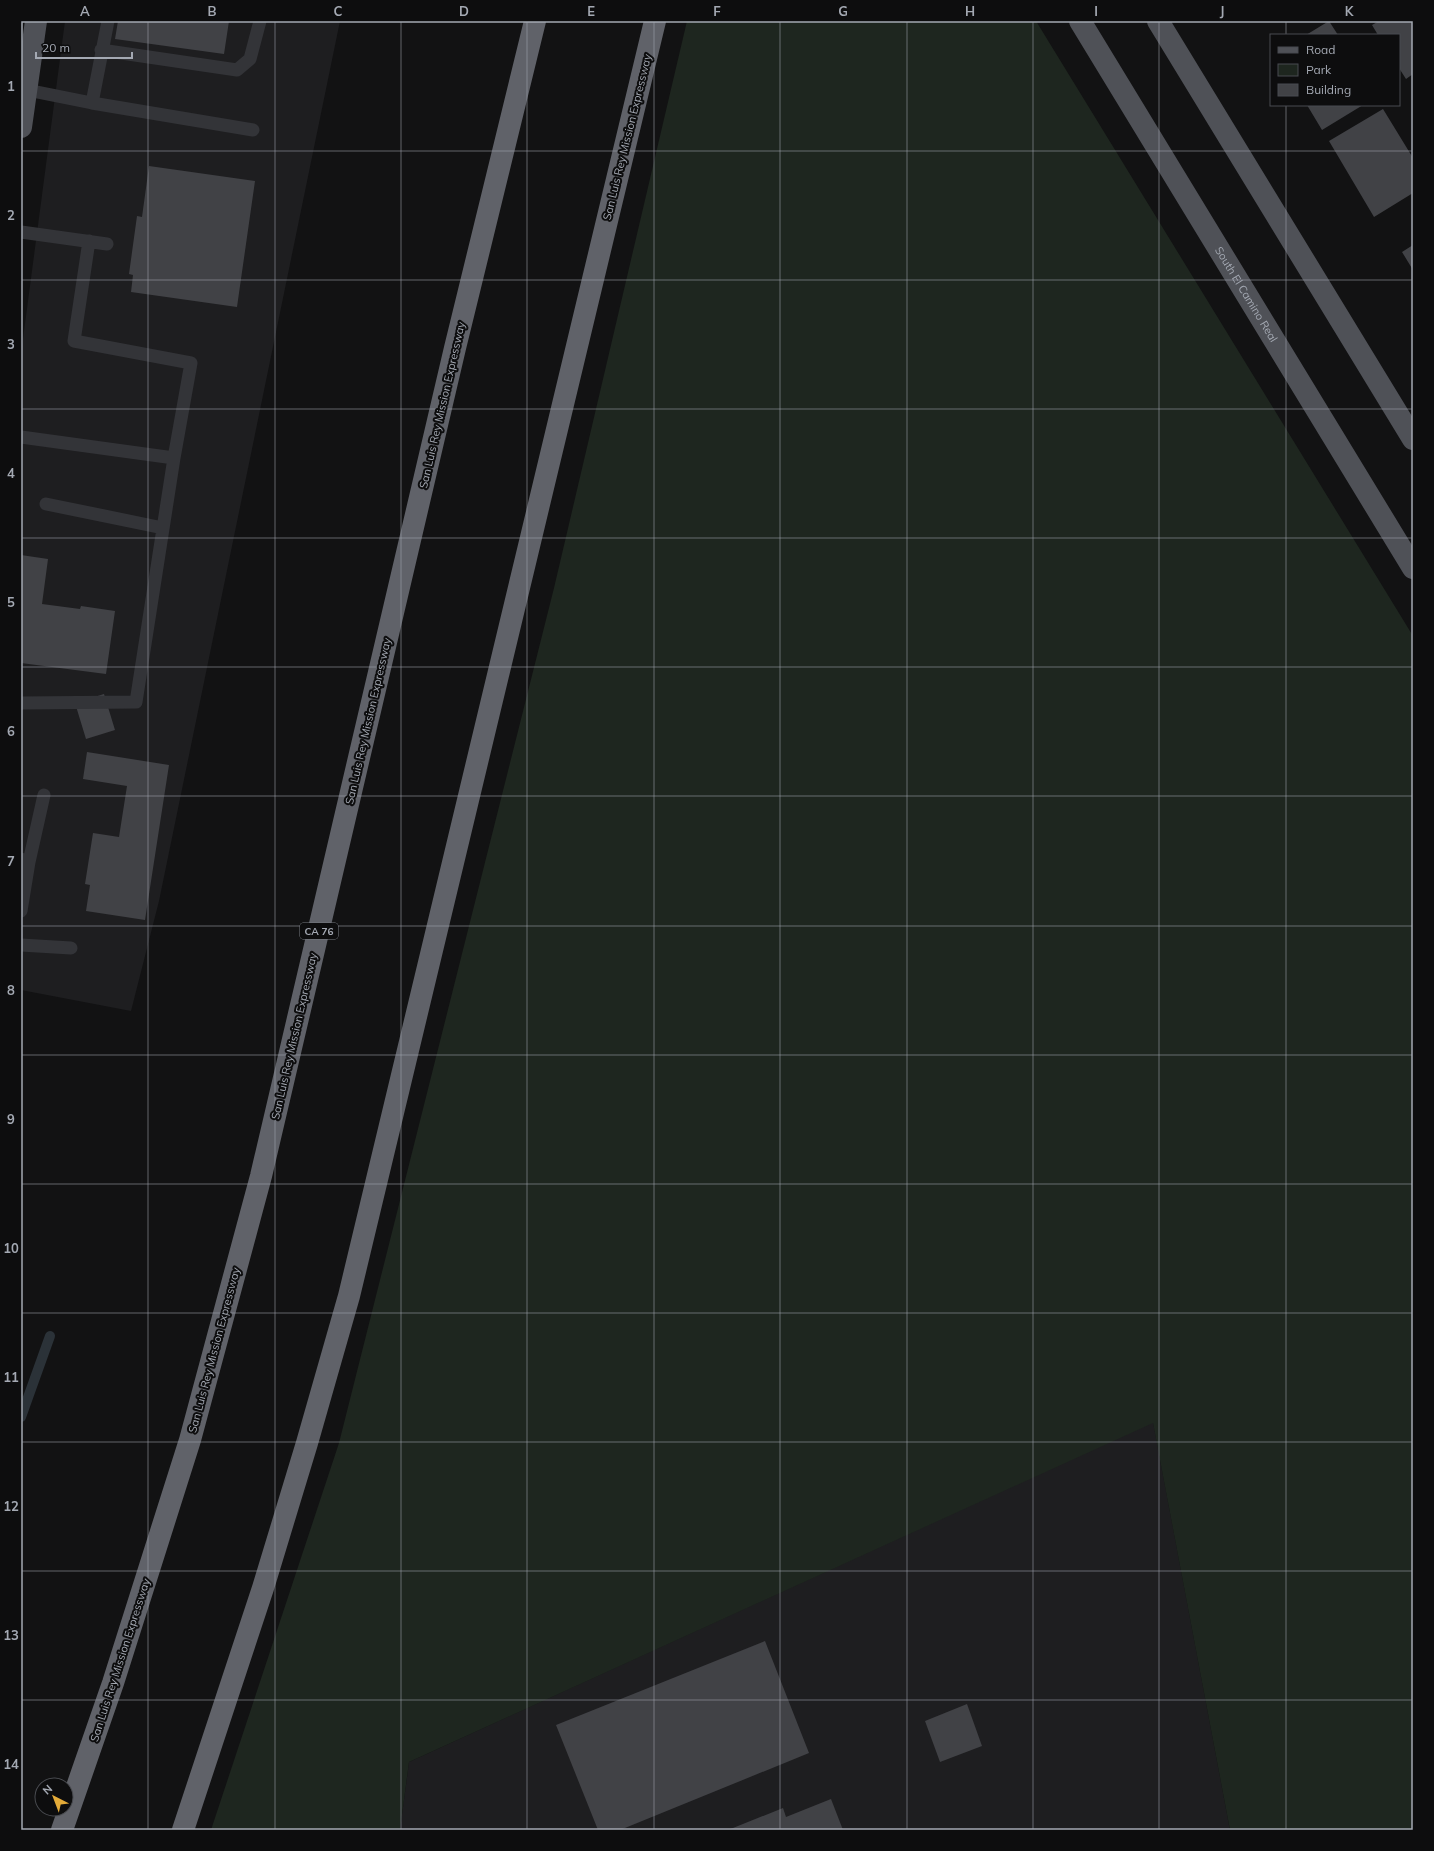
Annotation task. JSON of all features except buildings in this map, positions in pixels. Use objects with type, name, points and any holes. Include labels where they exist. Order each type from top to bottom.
[{"type":"highway","name":"San Luis Rey Mission Expressway","points":[[62,1830],[113,1683],[190,1440],[261,1176],[455,348],[535,21]]},
{"type":"highway","name":"San Luis Rey Mission Expressway","points":[[183,1830],[265,1580],[307,1443],[349,1296],[655,21]]},
{"type":"main road","points":[[21,127],[36,21]]},
{"type":"main road","name":"South El Camino Real","points":[[1080,21],[1413,568]]},
{"type":"main road","points":[[1158,21],[1413,439]]},
{"type":"lane","points":[[92,103],[101,50],[108,21]]},
{"type":"lane","points":[[101,50],[237,70],[250,59],[260,21]]},
{"type":"lane","points":[[27,90],[92,103],[253,130]]},
{"type":"lane","points":[[21,232],[107,244]]},
{"type":"lane","points":[[21,703],[136,702],[174,458],[191,363],[74,341],[89,241]]},
{"type":"lane","points":[[21,437],[174,458]]},
{"type":"lane","points":[[46,504],[163,528]]},
{"type":"lane","points":[[21,911],[25,861],[44,795]]},
{"type":"lane","points":[[21,945],[71,948]]},
{"type":"shaded area","points":[[65,21],[340,21],[159,901],[131,1011],[21,990],[21,354]]},
{"type":"shaded area","points":[[1153,1422],[1230,1830],[400,1830],[409,1762]]},
{"type":"green space","points":[[687,21],[1036,21],[1413,636],[1413,1830],[1230,1830],[1153,1423],[409,1762],[400,1830],[211,1830],[339,1443],[554,588]]},
{"type":"waterway","points":[[21,1417],[50,1336]]}]
